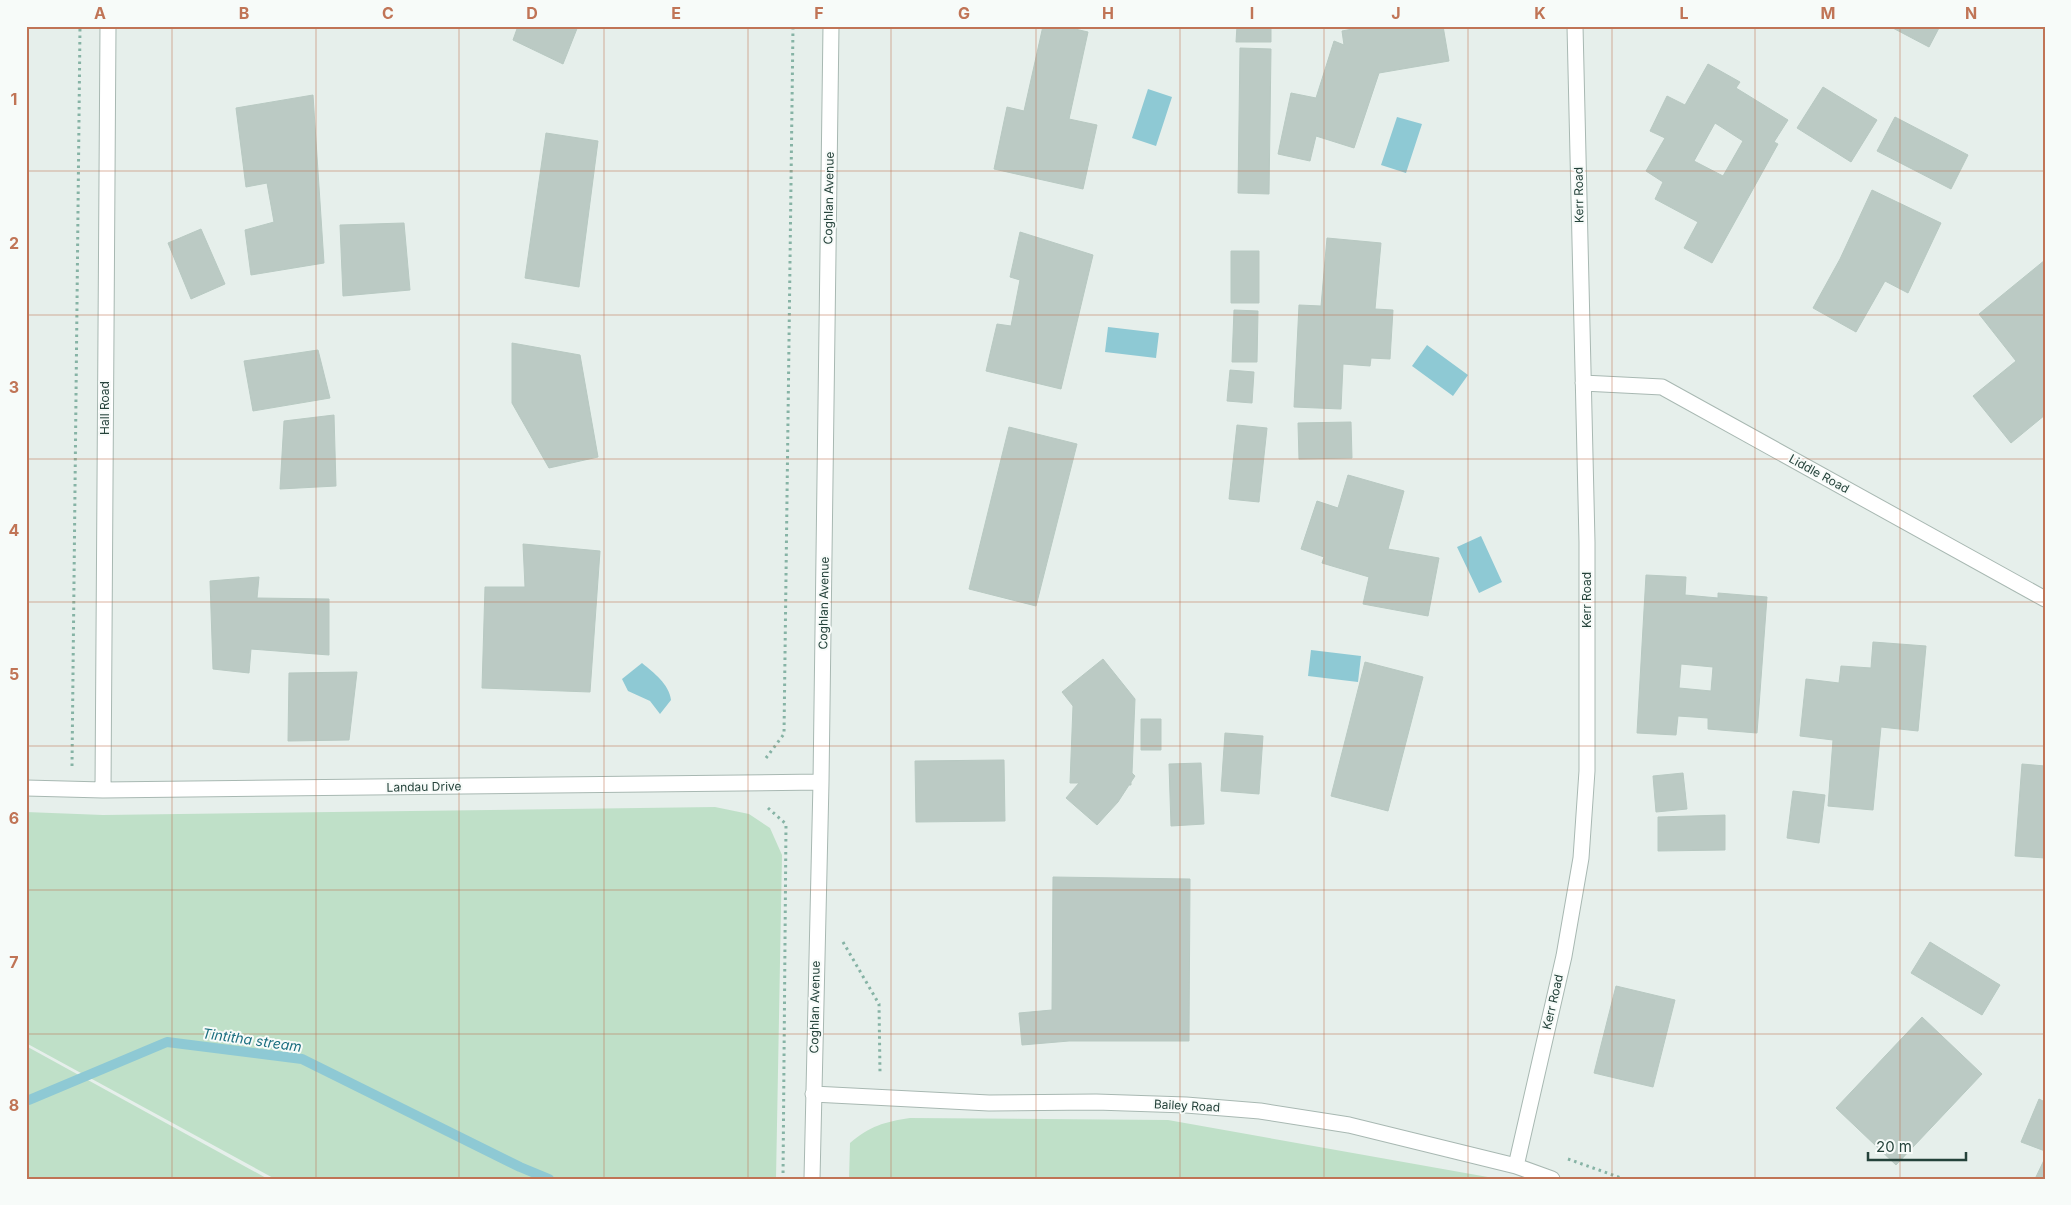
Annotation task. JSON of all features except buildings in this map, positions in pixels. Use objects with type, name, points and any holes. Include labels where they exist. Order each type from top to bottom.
[{"type":"street","name":"Hall Road","points":[[103,790],[108,26]]},
{"type":"street","name":"Coghlan Avenue","points":[[812,1179],[821,782],[831,26]]},
{"type":"street","name":"Kerr Road","points":[[1516,1166],[1564,956],[1581,858],[1587,761],[1587,542],[1575,26]]},
{"type":"street","name":"Liddle Road","points":[[1583,383],[1662,387],[2045,599]]},
{"type":"street","name":"Landau Drive","points":[[26,788],[103,790],[821,782]]},
{"type":"street","name":"Bailey Road","points":[[813,1094],[989,1103],[1096,1102],[1186,1105],[1260,1111],[1349,1125],[1516,1166],[1552,1179]]},
{"type":"path","points":[[72,769],[80,26]]},
{"type":"path","points":[[784,734],[793,26]]},
{"type":"path","points":[[766,806],[786,824],[783,1179]]},
{"type":"green space","points":[[715,807],[749,814],[770,828],[782,855],[776,1179],[275,1179],[26,1043],[26,812],[103,815]]},
{"type":"green space","points":[[26,1046],[268,1179],[26,1179]]},
{"type":"green space","points":[[910,1118],[1168,1120],[1499,1179],[849,1179],[850,1143],[864,1132],[878,1126]]},
{"type":"water","points":[[1148,89],[1172,97],[1156,146],[1132,138]]},
{"type":"water","points":[[1397,117],[1422,124],[1406,173],[1381,165]]},
{"type":"water","points":[[1108,327],[1159,333],[1156,358],[1105,352]]},
{"type":"water","points":[[1427,345],[1468,375],[1453,396],[1412,366]]},
{"type":"water","points":[[1481,536],[1502,582],[1479,593],[1457,547]]},
{"type":"water","points":[[1311,650],[1361,656],[1358,682],[1308,676]]},
{"type":"water","points":[[642,663],[660,679],[670,694],[671,700],[660,714],[650,701],[628,691],[622,679]]},
{"type":"waterway","name":"Tintitha stream","points":[[26,1099],[29,1100],[167,1042],[302,1059],[520,1167],[549,1179]]}]
